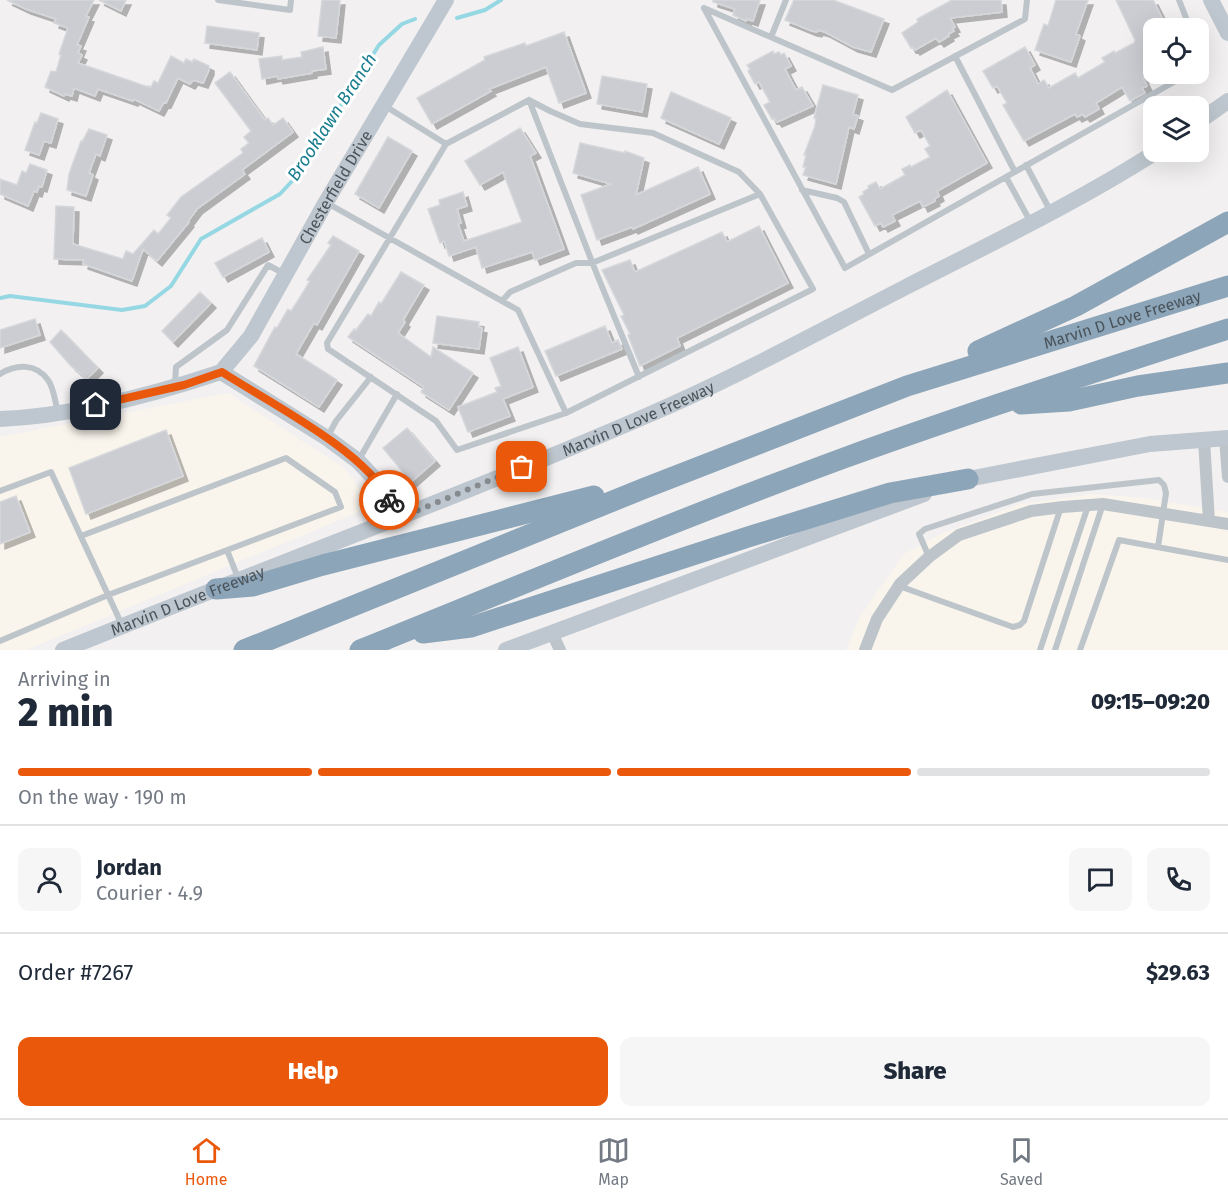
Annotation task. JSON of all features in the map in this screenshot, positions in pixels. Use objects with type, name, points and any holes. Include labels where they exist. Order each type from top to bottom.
[{"type":"highway","points":[[907,386],[922,373],[1009,338],[1076,306],[1228,222]]},
{"type":"highway","name":"Marvin D Love Freeway","points":[[244,650],[645,488],[907,386],[1222,287]]},
{"type":"highway","points":[[360,650],[742,497],[987,407],[1228,328]]},
{"type":"highway","points":[[987,407],[1069,401],[1138,386],[1228,373]]},
{"type":"highway","points":[[389,638],[471,627],[748,537],[890,494],[968,478]]},
{"type":"highway","points":[[216,589],[253,586],[479,524],[605,493],[645,488]]},
{"type":"main road","name":"Chesterfield Drive","points":[[222,372],[251,336],[326,202],[446,0]]},
{"type":"main road","points":[[1210,0],[1228,33]]},
{"type":"main road","points":[[1209,114],[1228,101]]},
{"type":"main road","name":"Marvin D Love Freeway","points":[[63,650],[238,579],[397,519],[648,416],[713,386],[1051,212],[1143,160]]},
{"type":"main road","points":[[0,419],[35,418],[174,387],[222,372],[327,438],[358,461],[384,489],[397,519]]},
{"type":"main road","points":[[506,650],[968,478],[1150,444],[1227,438]]},
{"type":"street","points":[[1227,438],[1228,477]]},
{"type":"street","points":[[1204,440],[1209,521]]},
{"type":"street","points":[[865,650],[877,618],[898,586],[929,557],[959,535],[1031,512],[1103,504],[1228,524]]},
{"type":"street","points":[[552,633],[560,650]]},
{"type":"lane","points":[[218,0],[290,10],[291,0]]},
{"type":"lane","points":[[771,37],[786,0]]},
{"type":"lane","points":[[1028,0],[1025,19],[892,90],[704,8],[845,268],[1170,84]]},
{"type":"lane","points":[[1179,0],[1186,18]]},
{"type":"lane","points":[[955,56],[1015,171]]},
{"type":"lane","points":[[529,100],[580,124],[653,133],[739,172],[760,194],[813,289],[566,413],[457,450],[436,421],[328,349],[327,344],[446,144],[529,100]]},
{"type":"lane","points":[[529,100],[639,377]]},
{"type":"lane","points":[[384,105],[446,144]]},
{"type":"lane","points":[[1026,165],[1051,212]]},
{"type":"lane","points":[[1006,177],[1031,222]]},
{"type":"lane","points":[[802,189],[837,198],[843,202],[869,254]]},
{"type":"lane","points":[[502,301],[510,292],[576,263],[592,263],[760,194]]},
{"type":"lane","points":[[326,202],[518,310],[566,413]]},
{"type":"lane","points":[[174,387],[176,367],[226,330],[268,266],[286,274]]},
{"type":"lane","points":[[0,374],[8,369],[21,366],[38,370],[49,381],[58,413]]},
{"type":"lane","points":[[327,438],[336,421],[371,377]]},
{"type":"lane","points":[[358,461],[397,394]]},
{"type":"lane","points":[[0,641],[108,596],[341,507],[334,492],[286,458],[81,536]]},
{"type":"lane","points":[[0,492],[51,472],[123,626]]},
{"type":"lane","points":[[929,557],[919,534],[925,529],[1032,494],[1159,480],[1164,485],[1166,493],[1158,547]]},
{"type":"lane","points":[[1055,650],[1103,504]]},
{"type":"lane","points":[[1040,650],[1088,505]]},
{"type":"lane","points":[[898,586],[1013,627],[1020,625],[1024,621],[1061,507]]},
{"type":"lane","points":[[1080,650],[1119,540],[1228,560]]},
{"type":"lane","points":[[227,550],[238,579]]},
{"type":"shaded area","points":[[228,393],[344,468],[373,506],[26,650],[0,650],[0,437]]},
{"type":"shaded area","points":[[1093,494],[1152,499],[1228,512],[1228,650],[846,650],[859,618],[904,554],[941,534],[1020,504]]},
{"type":"building","points":[[7,0],[94,0],[86,16],[89,17],[77,45],[81,46],[78,53],[82,55],[78,63],[148,87],[151,87],[154,81],[158,83],[171,56],[184,63],[186,59],[192,62],[194,59],[209,66],[209,70],[203,83],[193,80],[190,84],[178,78],[166,103],[164,102],[159,111],[134,99],[133,101],[98,89],[95,96],[74,88],[72,96],[65,94],[64,96],[45,87],[51,71],[56,72],[61,55],[59,54],[68,28],[54,23],[56,19]]},
{"type":"building","points":[[99,0],[126,0],[121,11]]},
{"type":"building","points":[[322,0],[340,0],[336,38],[318,36]]},
{"type":"building","points":[[713,0],[760,0],[753,21],[747,19],[746,21],[733,15],[735,9],[713,2]]},
{"type":"building","points":[[794,0],[833,0],[884,19],[871,52],[853,47],[825,32],[812,31],[785,20]]},
{"type":"building","points":[[952,0],[1001,0],[1002,12],[950,18],[955,27],[952,28],[954,31],[948,34],[949,36],[939,42],[936,38],[915,50],[911,48],[902,33],[918,22],[917,19]]},
{"type":"building","points":[[1056,0],[1088,0],[1076,34],[1080,36],[1071,62],[1035,50],[1044,24],[1048,26]]},
{"type":"building","points":[[1116,0],[1153,0],[1162,18],[1143,18],[1143,84],[1147,86],[1142,88],[1145,93],[1130,101],[1122,87],[1096,103],[1099,109],[1085,117],[1083,114],[1077,117],[1075,114],[1024,141],[1003,105],[1007,103],[997,86],[993,88],[983,71],[1025,47],[1035,65],[1030,68],[1038,84],[1044,80],[1049,88],[1075,73],[1078,78],[1105,62],[1102,58],[1134,43],[1135,40]]},
{"type":"building","points":[[207,26],[259,33],[257,50],[205,43]]},
{"type":"building","points":[[564,32],[586,93],[559,103],[546,67],[489,89],[491,91],[432,124],[417,98],[485,60],[484,57],[525,43],[526,46]]},
{"type":"building","points":[[323,47],[326,69],[278,79],[277,76],[262,79],[259,59],[282,56],[282,60],[302,57],[301,52]]},
{"type":"building","points":[[773,51],[774,54],[784,53],[791,66],[785,69],[796,90],[802,87],[813,106],[777,122],[774,118],[772,119],[764,105],[770,102],[759,82],[755,84],[747,65]]},
{"type":"building","points":[[230,72],[265,120],[268,118],[273,125],[283,118],[293,132],[242,170],[245,174],[197,209],[157,261],[143,249],[132,281],[83,264],[84,260],[54,259],[56,206],[74,207],[73,244],[123,259],[126,251],[133,254],[154,230],[158,234],[171,218],[167,215],[181,197],[243,153],[241,149],[249,143],[244,137],[251,131],[215,83]]},
{"type":"building","points":[[602,76],[647,84],[642,112],[597,104]]},
{"type":"building","points":[[823,85],[858,95],[853,114],[858,116],[854,129],[849,127],[836,184],[803,175],[806,167],[803,167],[806,155],[804,155],[815,126],[816,118],[814,118]]},
{"type":"building","points":[[947,90],[987,163],[937,191],[939,196],[934,199],[935,201],[923,207],[920,201],[892,215],[895,221],[883,227],[881,223],[875,226],[859,197],[869,188],[868,186],[876,182],[880,189],[905,175],[902,169],[930,157],[925,149],[930,146],[921,130],[915,133],[906,117]]},
{"type":"building","points":[[671,92],[731,118],[719,144],[661,118]]},
{"type":"building","points":[[41,113],[58,119],[51,143],[44,141],[39,155],[25,150],[35,122],[37,123]]},
{"type":"building","points":[[520,128],[536,153],[530,156],[564,249],[535,260],[532,252],[482,268],[476,247],[449,256],[444,241],[440,243],[428,209],[440,205],[439,200],[463,192],[467,206],[457,209],[461,223],[458,224],[464,241],[522,222],[503,172],[480,185],[465,161]]},
{"type":"building","points":[[89,129],[107,135],[100,156],[96,154],[89,173],[93,175],[86,196],[67,190],[69,174],[81,141]]},
{"type":"building","points":[[388,137],[412,151],[379,208],[355,194]]},
{"type":"building","points":[[580,143],[625,153],[625,151],[644,158],[636,195],[698,167],[710,194],[633,229],[632,227],[597,240],[581,195],[611,184],[573,173]]},
{"type":"building","points":[[30,164],[47,170],[42,187],[39,186],[37,192],[34,191],[28,206],[0,194],[0,179],[17,185],[22,171],[26,173]]},
{"type":"building","points":[[759,226],[788,283],[677,338],[680,346],[640,366],[628,335],[630,334],[621,316],[624,315],[602,270],[630,260],[635,272],[722,232],[727,242]]},
{"type":"building","points":[[333,236],[359,251],[317,325],[314,323],[296,354],[337,380],[319,407],[254,366],[275,327],[277,328],[288,309],[291,311],[310,281],[307,280],[331,245],[328,243]]},
{"type":"building","points":[[262,238],[269,252],[223,277],[215,263]]},
{"type":"building","points":[[401,272],[424,285],[398,333],[431,357],[433,347],[473,373],[449,410],[421,392],[424,387],[348,337],[368,314],[371,316],[379,302],[381,304]]},
{"type":"building","points":[[200,292],[211,303],[173,342],[162,331]]},
{"type":"building","points":[[437,316],[479,322],[478,327],[482,328],[479,349],[433,343]]},
{"type":"building","points":[[35,319],[40,335],[0,348],[0,330]]},
{"type":"building","points":[[605,326],[612,343],[618,340],[622,349],[556,376],[545,351]]},
{"type":"building","points":[[61,330],[98,368],[87,379],[71,366],[50,342]]},
{"type":"building","points":[[518,347],[533,387],[503,399],[510,416],[468,432],[458,407],[497,392],[495,388],[501,386],[490,358]]},
{"type":"building","points":[[407,428],[435,461],[411,482],[383,448]]},
{"type":"building","points":[[166,430],[183,476],[86,514],[69,468]]},
{"type":"building","points":[[16,496],[30,532],[0,544],[0,502]]},
{"type":"waterway","name":"Brooklawn Branch","points":[[457,18],[485,10],[501,0]]},
{"type":"waterway","name":"Brooklawn Branch","points":[[0,298],[10,296],[122,310],[145,306],[171,286],[201,239],[280,194],[294,179],[379,45],[402,24],[415,19]]},
{"type":"way so far","points":[[389,500],[397,519],[522,467]]},
{"type":"route","points":[[96,405],[184,385],[222,372],[327,438],[358,461],[384,489],[389,500]]}]
